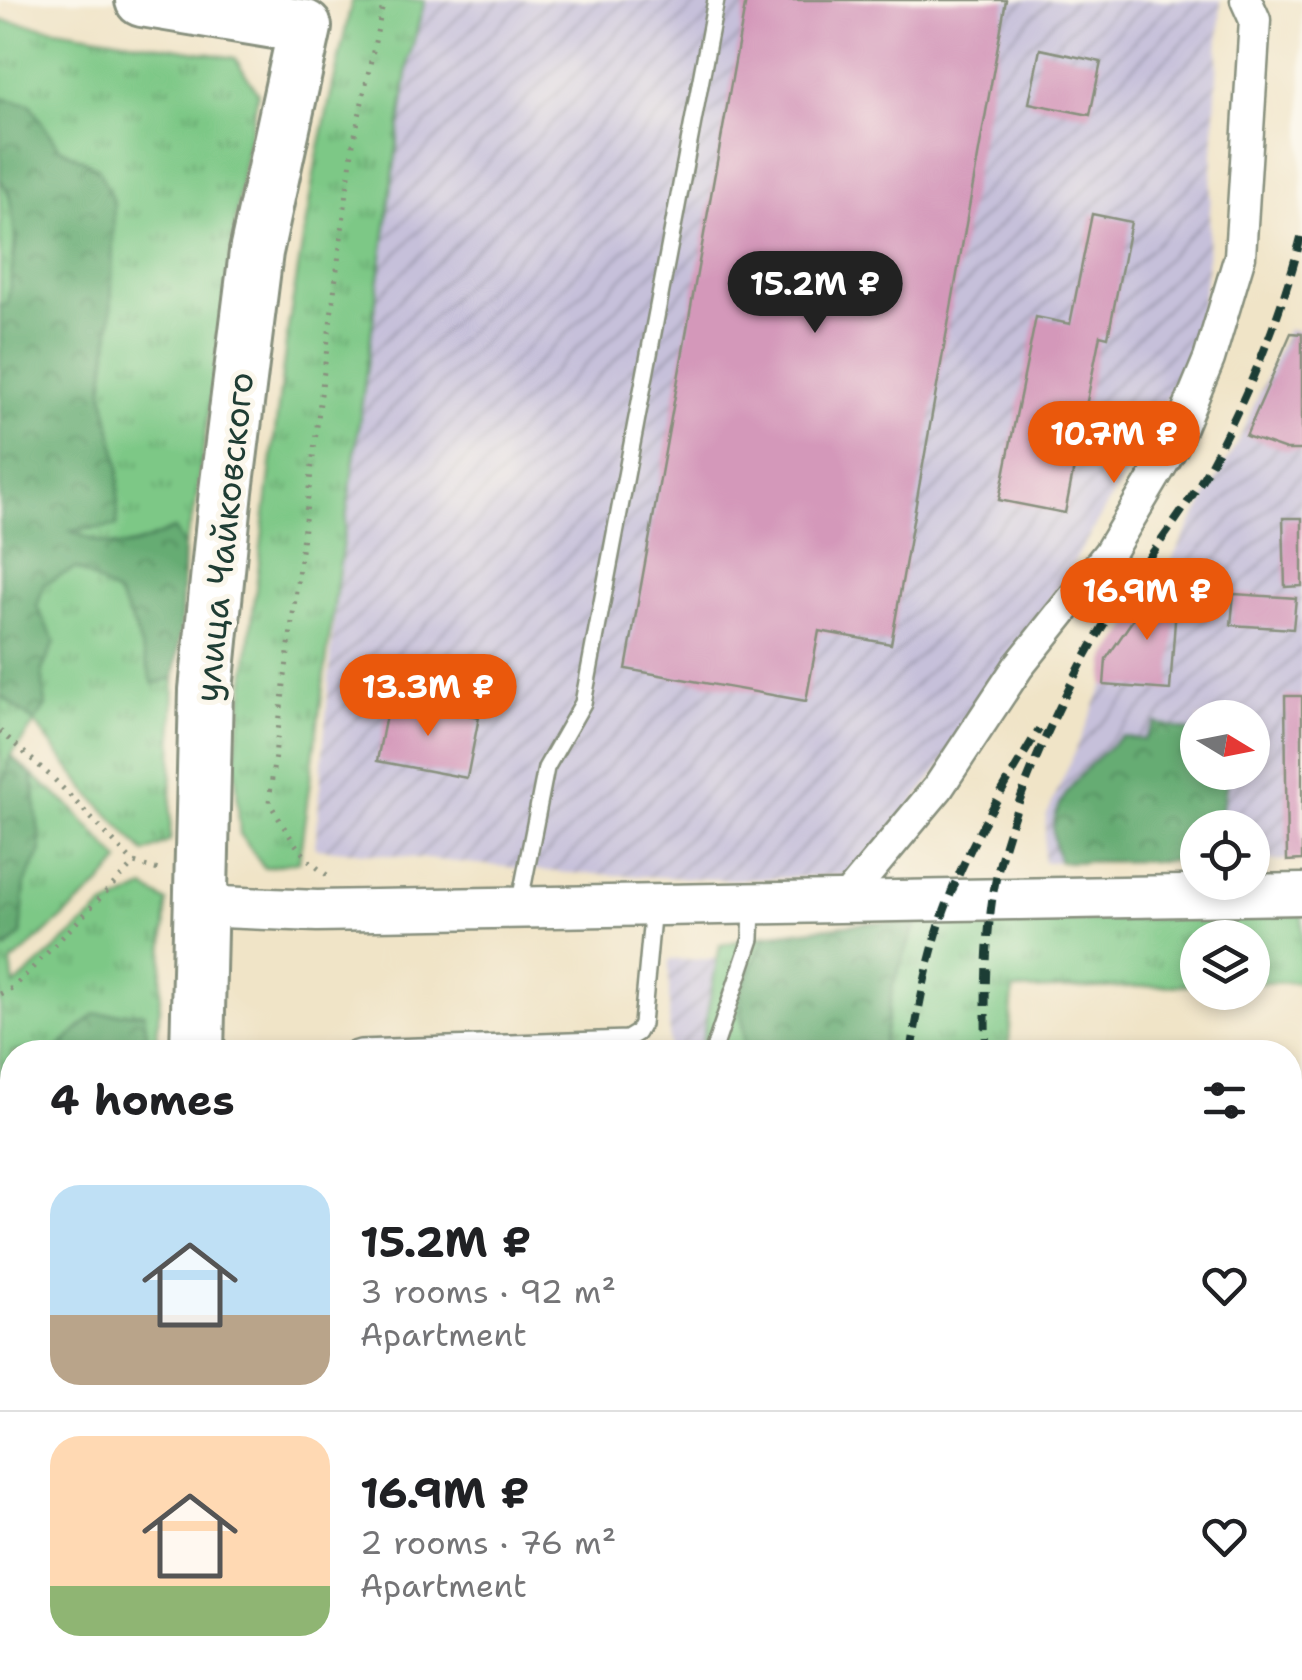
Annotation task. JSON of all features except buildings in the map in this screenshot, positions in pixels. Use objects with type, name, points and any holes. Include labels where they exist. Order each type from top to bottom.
[{"type":"highway","name":"улица Чайковского","points":[[142,0],[304,28],[256,252],[226,491],[206,690],[197,1040]]},
{"type":"street","points":[[843,902],[938,788],[1018,667],[1110,553],[1173,446],[1209,359],[1240,256],[1255,20],[1246,0]]},
{"type":"street","points":[[198,906],[317,911],[1302,894]]},
{"type":"lane","points":[[519,908],[546,768],[584,703],[716,0]]},
{"type":"lane","points":[[717,1040],[751,939],[752,904]]},
{"type":"lane","points":[[597,1040],[627,1039],[642,1024],[654,906]]},
{"type":"path","points":[[342,878],[328,875],[310,863],[269,802],[350,163],[384,0]]},
{"type":"path","points":[[0,731],[54,779],[134,864],[14,987],[0,994]]},
{"type":"shaded area","points":[[425,0],[1221,0],[1207,270],[1190,351],[1152,427],[1073,564],[936,773],[856,875],[733,880],[567,873],[315,848],[335,607],[409,59]]},
{"type":"shaded area","points":[[1288,329],[1302,331],[1302,860],[1270,861],[1270,810],[1180,810],[1180,861],[1043,862],[1046,817],[1104,685],[1106,659],[1162,577],[1239,439]]},
{"type":"shaded area","points":[[919,954],[896,1040],[669,1040],[669,960]]},
{"type":"green space","points":[[352,0],[425,0],[409,59],[299,861],[264,868],[240,834],[235,760],[287,334],[317,157]]},
{"type":"green space","points":[[0,20],[235,58],[258,93],[243,169],[195,508],[184,546],[173,529],[121,546],[69,530],[116,526],[119,467],[103,390],[111,321],[98,168],[58,147],[30,104],[0,98]]},
{"type":"green space","points":[[0,98],[30,104],[58,147],[98,168],[114,203],[111,321],[103,390],[119,467],[117,526],[71,531],[101,543],[122,546],[174,529],[184,546],[181,628],[174,678],[153,684],[135,628],[118,595],[76,568],[44,584],[37,607],[55,642],[42,670],[46,706],[35,722],[0,695],[0,305],[7,305],[16,243],[9,192],[0,179]]},
{"type":"green space","points":[[0,179],[8,193],[15,224],[7,305],[0,305]]},
{"type":"green space","points":[[76,568],[118,595],[135,628],[153,684],[174,678],[170,841],[145,853],[87,791],[35,723],[11,756],[0,789],[0,695],[34,722],[42,670],[55,642],[37,607],[44,584]]},
{"type":"green space","points":[[1156,723],[1180,729],[1180,790],[1225,790],[1221,810],[1180,810],[1180,861],[1059,862],[1053,831],[1068,791],[1122,736],[1144,740]]},
{"type":"green space","points":[[11,756],[32,775],[41,851],[25,883],[21,935],[5,949],[0,944],[0,789]]},
{"type":"green space","points":[[32,775],[70,806],[120,861],[100,885],[11,963],[14,986],[102,908],[145,888],[167,902],[157,1040],[147,1040],[143,1013],[95,1014],[67,1040],[0,1040],[0,944],[6,949],[21,935],[25,883],[41,851]]},
{"type":"green space","points":[[1302,915],[1302,982],[1270,983],[1270,920],[1180,920],[1180,985],[1013,990],[1009,1040],[884,1040],[893,985],[916,924]]},
{"type":"green space","points":[[871,922],[916,924],[893,985],[884,1040],[744,1040],[740,993],[766,935]]},
{"type":"green space","points":[[766,935],[740,993],[744,1040],[702,1040],[720,945]]},
{"type":"green space","points":[[144,1013],[147,1040],[67,1040],[95,1014]]},
{"type":"railway","points":[[986,1040],[992,901],[1022,793],[1055,716],[1092,645],[1203,479],[1228,431],[1276,320],[1302,233]]},
{"type":"railway","points":[[913,1040],[930,957],[957,878],[1039,729]]}]
